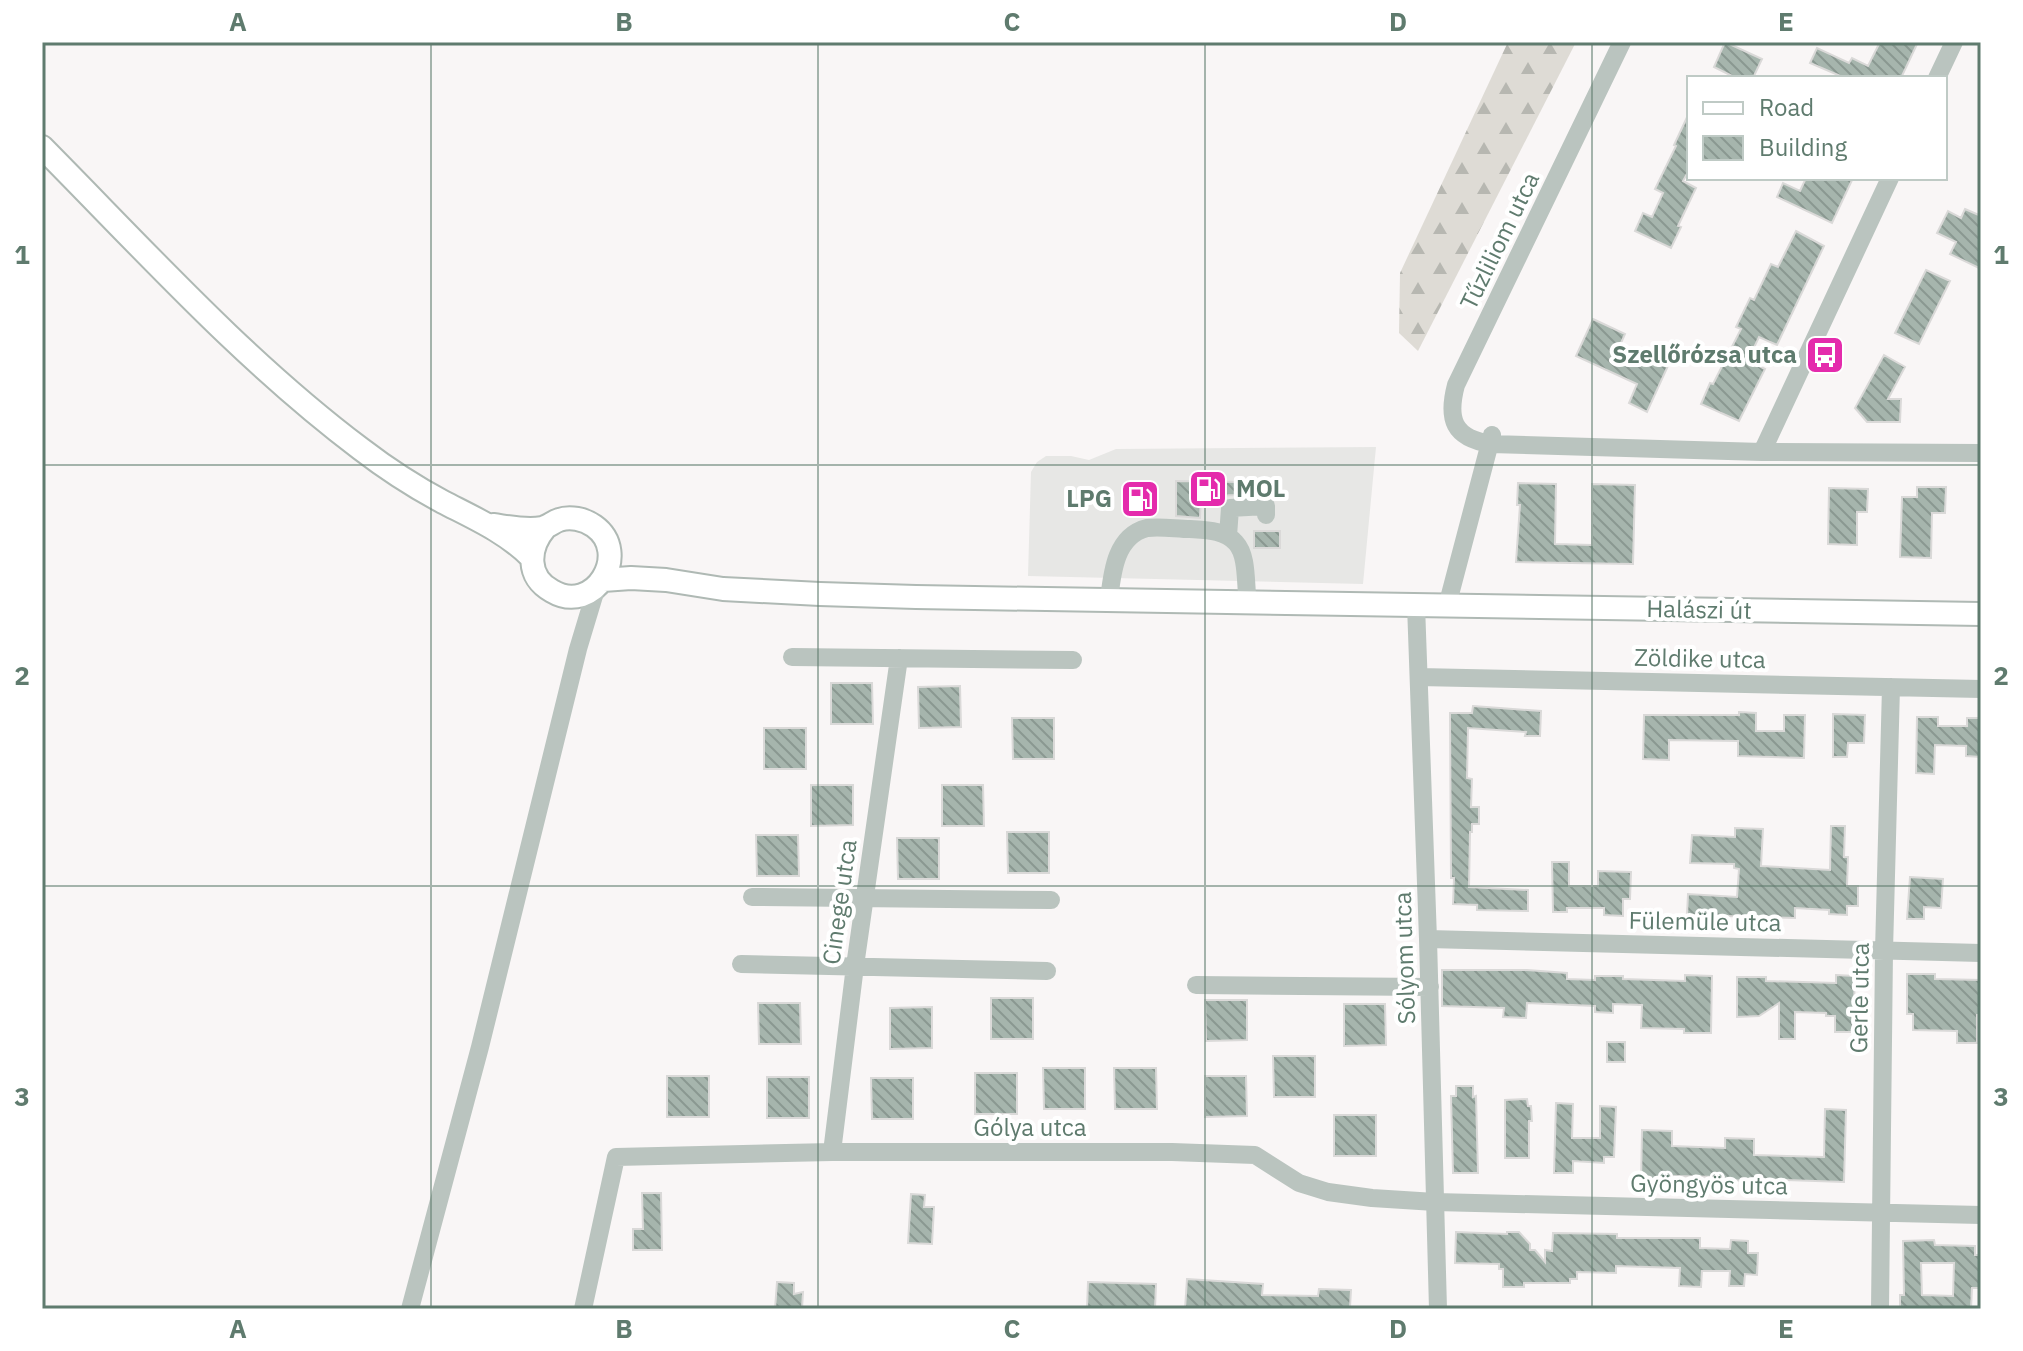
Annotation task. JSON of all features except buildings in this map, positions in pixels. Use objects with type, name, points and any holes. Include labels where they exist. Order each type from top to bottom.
[{"type":"main road","points":[[42,147],[251,357],[296,398],[363,451],[440,500],[515,542],[531,557],[538,579],[547,589],[570,598],[582,595],[600,583],[631,578],[666,580]]},
{"type":"main road","points":[[531,557],[538,536],[545,528],[559,520],[580,520],[593,525],[608,544],[608,570],[600,583]]},
{"type":"main road","points":[[487,525],[545,528]]},
{"type":"main road","points":[[609,554],[618,561],[666,580]]},
{"type":"main road","name":"Halászi út","points":[[666,580],[723,589],[820,594],[1981,614]]},
{"type":"street","name":"Tűzliliom utca","points":[[1492,438],[1473,441],[1460,431],[1453,420],[1451,403],[1456,385],[1622,42]]},
{"type":"street","points":[[1938,76],[1954,42]]},
{"type":"street","points":[[1762,452],[1889,180]]},
{"type":"street","points":[[1447,606],[1492,438],[1762,452],[1981,453]]},
{"type":"street","points":[[1228,536],[1230,508],[1266,506],[1266,515]]},
{"type":"street","points":[[1109,600],[1115,559],[1125,544],[1136,533],[1165,528],[1209,530],[1235,541],[1244,557],[1248,603]]},
{"type":"street","points":[[410,1309],[480,1047],[578,649],[600,583]]},
{"type":"street","points":[[570,598],[578,608],[578,649]]},
{"type":"street","name":"Sólyom utca","points":[[1416,605],[1438,1309]]},
{"type":"street","points":[[792,657],[1073,660]]},
{"type":"street","name":"Cinege utca","points":[[832,1152],[864,897],[899,658]]},
{"type":"street","name":"Zöldike utca","points":[[1419,677],[1981,689]]},
{"type":"street","name":"Gerle utca","points":[[1880,1309],[1891,687]]},
{"type":"street","points":[[752,897],[1051,900]]},
{"type":"street","name":"Fülemüle utca","points":[[1428,939],[1981,953]]},
{"type":"street","points":[[741,964],[1047,971]]},
{"type":"street","points":[[1196,985],[1430,987]]},
{"type":"street","name":"Gólya utca","points":[[583,1309],[616,1157],[832,1152],[1172,1152],[1255,1155],[1299,1183],[1328,1192],[1435,1202]]},
{"type":"street","name":"Gyöngyös utca","points":[[1435,1202],[1981,1215]]},
{"type":"shaded area","points":[[1376,447],[1363,584],[1028,576],[1031,472],[1037,462],[1046,456],[1089,460],[1116,449]]},
{"type":"green space","points":[[1508,42],[1576,42],[1418,351],[1399,333],[1400,273]]},
{"type":"place","name":"Szellőrózsa utca","points":[[1825,355]]},
{"type":"place","name":"MOL","points":[[1208,489]]},
{"type":"place","name":"LPG","points":[[1140,499]]}]
